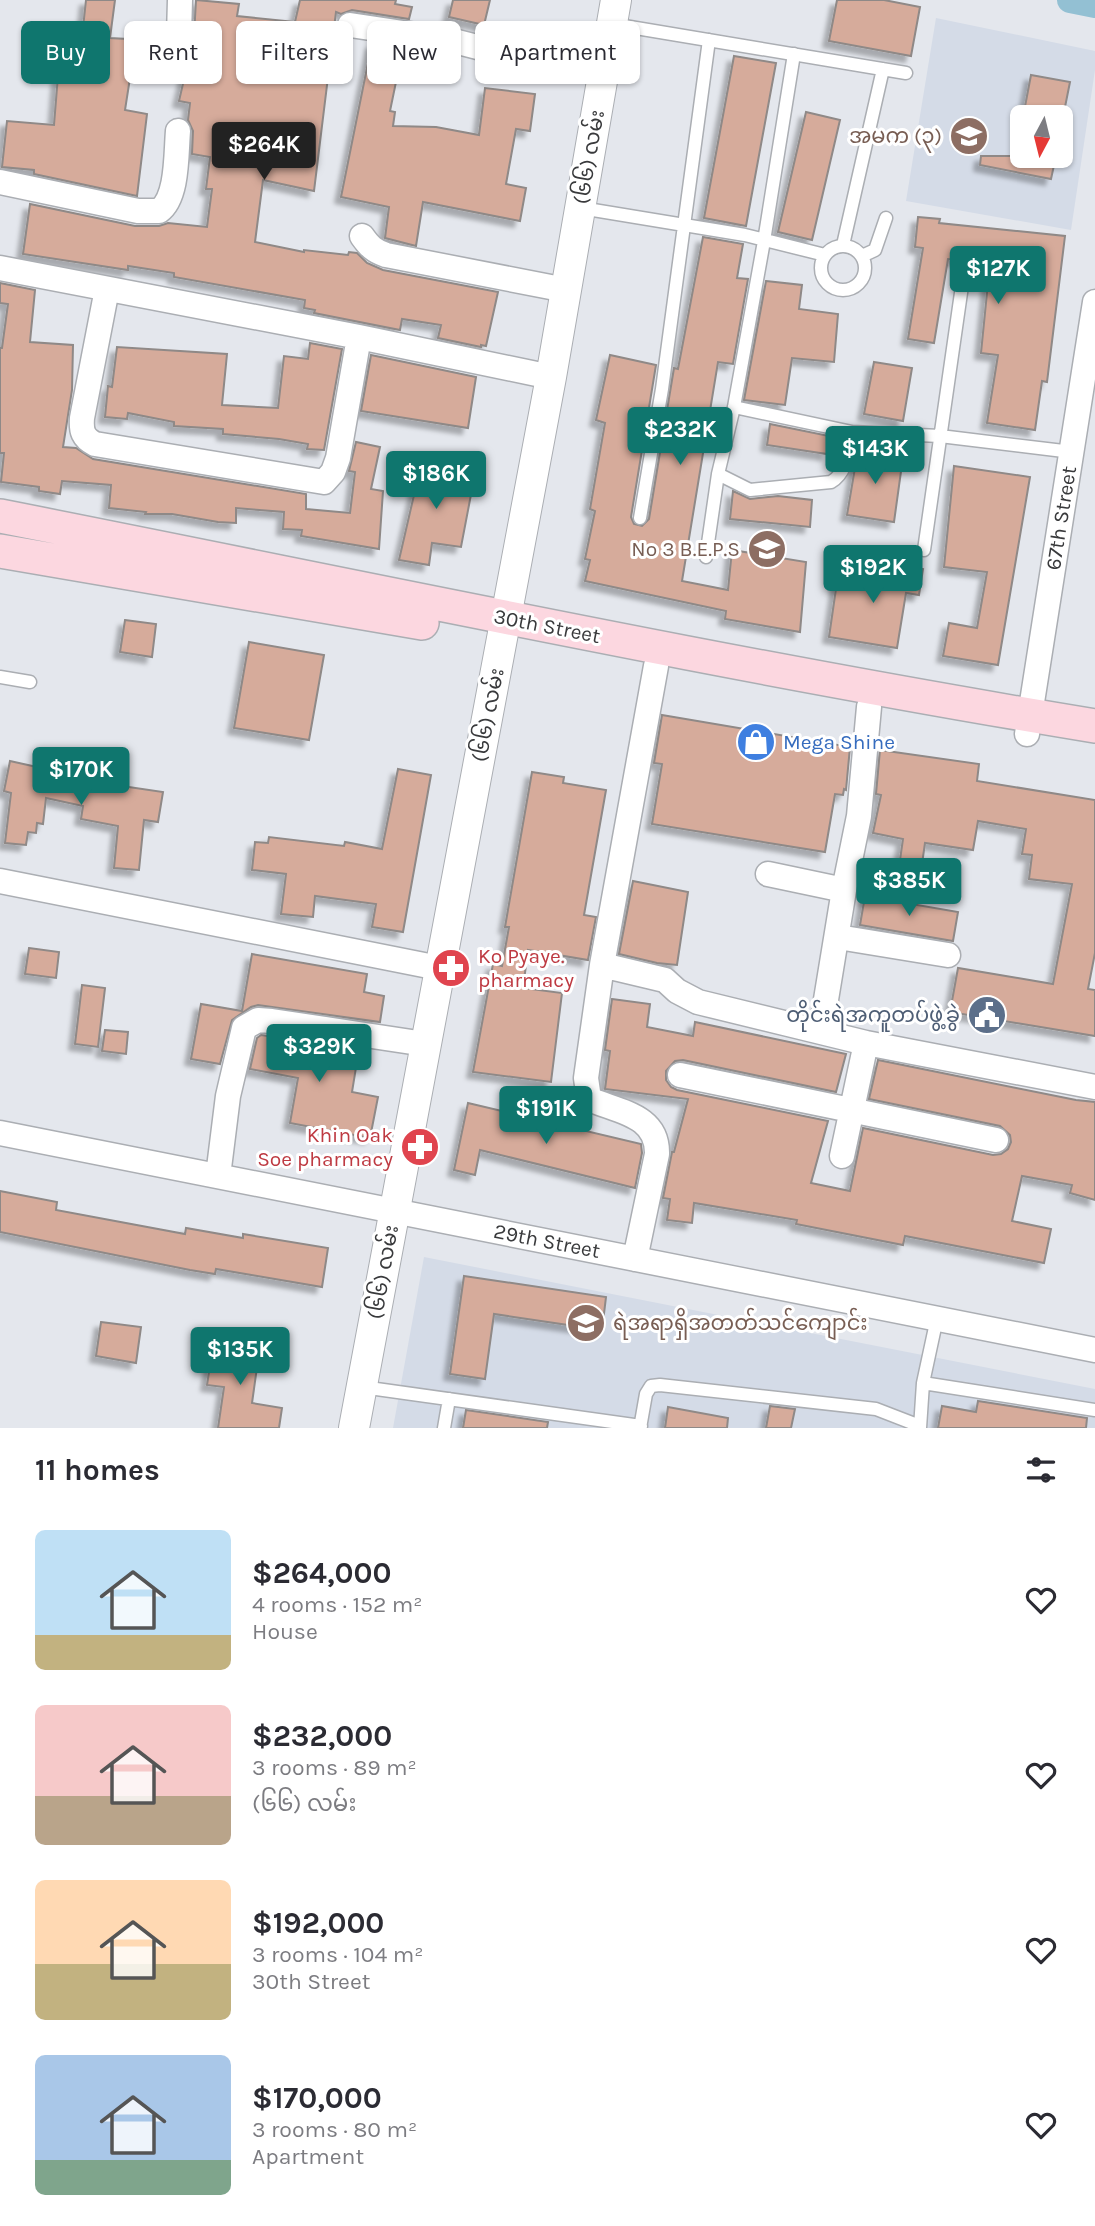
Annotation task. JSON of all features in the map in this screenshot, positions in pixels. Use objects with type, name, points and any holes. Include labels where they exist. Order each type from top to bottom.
[{"type":"main road","name":"30th Street","points":[[0,516],[176,566],[505,628],[870,688],[1029,725],[1095,746]]},
{"type":"main road","name":"30th Street","points":[[0,551],[176,566]]},
{"type":"main road","name":"30th Street","points":[[505,628],[656,666],[869,707],[1029,725],[1095,726]]},
{"type":"street","points":[[180,0],[180,21]]},
{"type":"street","points":[[353,26],[450,40],[475,46]]},
{"type":"street","name":"(၆၆) လမ်း","points":[[354,1428],[505,628],[601,84]]},
{"type":"street","points":[[0,181],[138,211],[159,211],[168,202],[174,182],[178,131]]},
{"type":"street","points":[[362,236],[369,246],[386,255],[566,290]]},
{"type":"street","points":[[0,268],[551,377]]},
{"type":"street","points":[[107,289],[81,429],[86,439],[95,444],[324,482],[333,472],[338,458],[359,337]]},
{"type":"street","name":"67th Street","points":[[1029,725],[1095,302]]},
{"type":"street","points":[[635,1259],[657,1154],[657,1142],[646,1123],[589,1100],[586,1078],[602,965],[656,666]]},
{"type":"street","points":[[821,1030],[859,817],[869,707]]},
{"type":"street","points":[[768,874],[844,890]]},
{"type":"street","points":[[0,881],[439,968]]},
{"type":"street","points":[[838,937],[948,955]]},
{"type":"street","points":[[602,965],[665,980],[677,991],[698,1002],[866,1043],[1095,1087]]},
{"type":"street","points":[[218,1176],[231,1084],[244,1028],[250,1023],[258,1020],[272,1021],[425,1045]]},
{"type":"street","points":[[842,1156],[866,1043]]},
{"type":"street","points":[[680,1075],[996,1140]]},
{"type":"street","name":"29th Street","points":[[0,1133],[1095,1350]]},
{"type":"lane","points":[[614,12],[709,40],[906,73]]},
{"type":"lane","points":[[640,518],[662,389],[709,40]]},
{"type":"lane","points":[[706,557],[718,474],[734,407],[764,241],[793,54]]},
{"type":"lane","points":[[844,245],[883,69]]},
{"type":"lane","points":[[580,208],[745,235],[825,255]]},
{"type":"lane","points":[[862,256],[875,250],[886,218]]},
{"type":"lane","points":[[844,245],[854,248],[862,256],[865,266],[863,277],[857,285],[848,290],[836,290],[827,284],[821,275],[820,264],[833,248],[844,245]]},
{"type":"lane","points":[[924,550],[964,272]]},
{"type":"lane","points":[[734,407],[852,432],[940,436],[1072,452]]},
{"type":"lane","points":[[718,474],[750,490],[831,482],[840,476],[852,432]]},
{"type":"lane","points":[[0,677],[30,682]]},
{"type":"lane","points":[[362,1387],[640,1427],[646,1394],[651,1387],[660,1385],[876,1409],[920,1427],[923,1383],[937,1318]]},
{"type":"lane","points":[[923,1383],[1095,1410]]},
{"type":"lane","points":[[444,1428],[449,1399]]},
{"type":"shaded area","name":"အမက (၃)","points":[[936,18],[1095,51],[1095,70],[1071,230],[906,201]]},
{"type":"shaded area","name":"ရဲအရာရှိအတတ်သင်ကျောင်း","points":[[424,1257],[1095,1389],[1095,1428],[393,1428]]},
{"type":"building","points":[[86,0],[115,0],[110,38],[110,21],[84,21]]},
{"type":"building","points":[[196,0],[239,4],[237,16],[285,21],[236,21],[236,84],[327,84],[314,191],[263,180],[255,242],[304,252],[348,255],[349,252],[357,253],[367,263],[383,270],[498,292],[486,346],[438,338],[441,325],[402,319],[400,330],[314,313],[315,310],[304,308],[305,300],[174,277],[174,273],[128,266],[128,270],[23,254],[30,204],[135,226],[159,226],[168,223],[207,227],[212,189],[206,189],[210,157],[192,154],[193,131],[188,120],[190,103],[179,101],[183,84],[222,84],[222,21],[195,21]]},
{"type":"building","points":[[300,0],[396,0],[395,4],[412,7],[409,19],[352,10],[341,14],[336,12],[335,21],[295,21]]},
{"type":"building","points":[[453,0],[490,0],[485,21],[475,23],[449,17]]},
{"type":"building","points":[[837,0],[884,0],[920,7],[911,56],[829,41]]},
{"type":"building","points":[[110,38],[124,39],[124,84],[129,84],[125,110],[147,114],[137,196],[34,174],[34,170],[2,167],[7,121],[54,125],[57,84],[110,84]]},
{"type":"building","points":[[734,56],[776,63],[746,226],[704,218]]},
{"type":"building","points":[[367,68],[367,84],[396,84],[390,111],[395,112],[393,126],[436,127],[479,135],[485,88],[535,94],[530,131],[516,129],[506,184],[526,188],[520,221],[423,202],[416,246],[385,238],[389,207],[341,197]]},
{"type":"building","points":[[1031,75],[1070,82],[1065,105],[1025,105]]},
{"type":"building","points":[[806,112],[840,120],[812,240],[778,232]]},
{"type":"building","points":[[981,156],[1010,156],[1010,168],[1053,168],[1051,179],[980,165]]},
{"type":"building","points":[[918,217],[940,219],[939,223],[1065,236],[1047,382],[1042,381],[1035,430],[987,423],[998,355],[981,353],[990,263],[948,259],[934,343],[908,339],[923,248],[915,247]]},
{"type":"building","points":[[703,237],[743,244],[737,278],[748,279],[733,364],[718,362],[682,581],[728,590],[732,550],[806,562],[800,632],[725,619],[726,611],[585,581],[590,560],[585,559],[595,511],[590,509],[605,423],[596,420],[610,355],[656,365],[631,517],[634,524],[642,526],[649,519],[674,368],[678,369]]},
{"type":"building","points":[[766,281],[802,285],[799,309],[838,314],[834,362],[792,358],[785,405],[744,400]]},
{"type":"building","points":[[0,283],[35,290],[30,342],[73,345],[72,390],[63,447],[76,448],[93,459],[306,494],[306,509],[350,513],[355,472],[349,471],[356,442],[380,447],[371,489],[383,491],[379,549],[301,536],[302,530],[283,529],[284,512],[236,508],[236,523],[218,522],[109,508],[111,485],[62,481],[60,494],[39,491],[39,487],[1,482],[4,453],[0,453],[0,348],[8,304],[0,303]]},
{"type":"building","points":[[310,343],[342,349],[324,450],[307,449],[308,444],[279,439],[223,434],[223,429],[174,426],[174,422],[128,413],[127,419],[105,417],[108,386],[112,387],[117,347],[227,354],[222,405],[278,408],[284,356],[308,359]]},
{"type":"building","points":[[371,355],[476,377],[468,428],[361,411]]},
{"type":"building","points":[[874,362],[912,368],[903,421],[864,414]]},
{"type":"building","points":[[770,424],[829,436],[827,454],[767,445]]},
{"type":"building","points":[[858,450],[903,457],[894,522],[847,515]]},
{"type":"building","points":[[423,456],[460,464],[456,481],[473,484],[461,547],[432,543],[429,565],[399,560]]},
{"type":"building","points":[[954,466],[1030,477],[998,665],[943,656],[949,623],[977,628],[987,572],[944,567]]},
{"type":"building","points":[[733,491],[750,499],[778,496],[812,500],[810,527],[730,519]]},
{"type":"building","points":[[892,564],[923,569],[919,595],[906,593],[897,648],[829,637],[839,568],[890,577]]},
{"type":"building","points":[[125,620],[156,624],[152,657],[120,652]]},
{"type":"building","points":[[249,642],[324,655],[309,740],[234,728]]},
{"type":"building","points":[[662,715],[850,747],[846,790],[844,789],[843,795],[835,794],[825,852],[652,824],[662,764],[654,763]]},
{"type":"building","points":[[880,750],[979,764],[977,781],[1095,800],[1095,953],[1088,989],[1095,990],[1095,1036],[950,1012],[958,968],[1053,984],[1072,884],[1029,879],[1032,855],[1022,854],[1026,829],[978,821],[973,850],[925,843],[922,864],[900,860],[903,839],[873,833],[881,795],[876,794]]},
{"type":"building","points":[[10,761],[122,786],[163,792],[158,822],[144,820],[139,870],[114,868],[118,826],[81,819],[83,806],[46,798],[43,824],[37,823],[36,833],[28,832],[26,845],[5,843],[11,793],[4,791]]},
{"type":"building","points":[[398,769],[431,775],[403,932],[372,927],[376,904],[315,896],[313,917],[281,914],[286,874],[252,870],[255,842],[268,843],[269,837],[344,846],[345,842],[382,849]]},
{"type":"building","points":[[532,772],[564,777],[563,783],[606,790],[584,915],[596,917],[588,960],[528,950],[523,988],[562,993],[551,1082],[473,1072],[493,964],[502,966],[509,927],[505,927]]},
{"type":"building","points":[[633,881],[688,892],[677,965],[619,954]]},
{"type":"building","points":[[865,896],[958,912],[953,941],[860,925]]},
{"type":"building","points":[[29,948],[59,952],[56,978],[25,974]]},
{"type":"building","points":[[252,954],[367,974],[364,992],[384,996],[380,1022],[258,1005],[232,1020],[220,1064],[191,1059],[201,1004],[242,1011]]},
{"type":"building","points":[[82,985],[105,988],[98,1047],[75,1044]]},
{"type":"building","points":[[612,999],[650,1004],[647,1027],[693,1036],[695,1022],[846,1054],[836,1092],[683,1060],[675,1061],[666,1071],[666,1080],[677,1090],[828,1121],[811,1183],[850,1191],[863,1128],[993,1155],[1008,1149],[1010,1135],[1000,1126],[869,1099],[878,1060],[1095,1102],[1095,1200],[1070,1193],[1072,1185],[1022,1176],[1012,1221],[1051,1229],[1044,1263],[905,1236],[903,1245],[796,1224],[797,1220],[694,1203],[692,1223],[667,1220],[670,1199],[663,1198],[672,1152],[688,1099],[605,1089],[610,1051],[605,1050]]},
{"type":"building","points":[[105,1030],[128,1032],[126,1054],[102,1051]]},
{"type":"building","points":[[261,1035],[359,1049],[352,1092],[378,1097],[370,1138],[290,1123],[298,1078],[250,1069],[257,1038]]},
{"type":"building","points":[[468,1103],[641,1144],[642,1153],[635,1188],[480,1150],[475,1175],[454,1170]]},
{"type":"building","points":[[0,1191],[57,1202],[56,1210],[185,1234],[186,1228],[328,1248],[322,1287],[216,1269],[215,1274],[190,1270],[0,1232]]},
{"type":"building","points":[[464,1276],[606,1297],[602,1330],[494,1314],[485,1379],[450,1374]]},
{"type":"building","points":[[101,1322],[141,1327],[136,1363],[96,1356]]},
{"type":"building","points":[[214,1340],[260,1346],[252,1403],[282,1408],[279,1428],[218,1428],[224,1387],[207,1385]]},
{"type":"building","points":[[978,1401],[1087,1418],[1086,1428],[938,1428],[942,1406],[976,1412]]},
{"type":"building","points":[[770,1406],[795,1409],[791,1428],[766,1428]]},
{"type":"building","points":[[668,1407],[728,1418],[727,1428],[665,1428]]},
{"type":"building","points":[[466,1410],[548,1422],[547,1428],[463,1428]]},
{"type":"waterway","points":[[1070,0],[1095,5]]},
{"type":"place","name":"အမက (၃)","points":[[969,136]]},
{"type":"place","name":"No 3 B.E.P.S","points":[[767,549]]},
{"type":"place","name":"Mega Shine","points":[[756,742]]},
{"type":"place","name":"Ko Pyaye. pharmacy","points":[[451,968]]},
{"type":"place","name":"တိုင်းရဲအကူတပ်ဖွဲ့ခွဲ","points":[[987,1015]]},
{"type":"place","name":"Khin Oak Soe pharmacy","points":[[420,1147]]},
{"type":"place","name":"ရဲအရာရှိအတတ်သင်ကျောင်း","points":[[586,1323]]}]
